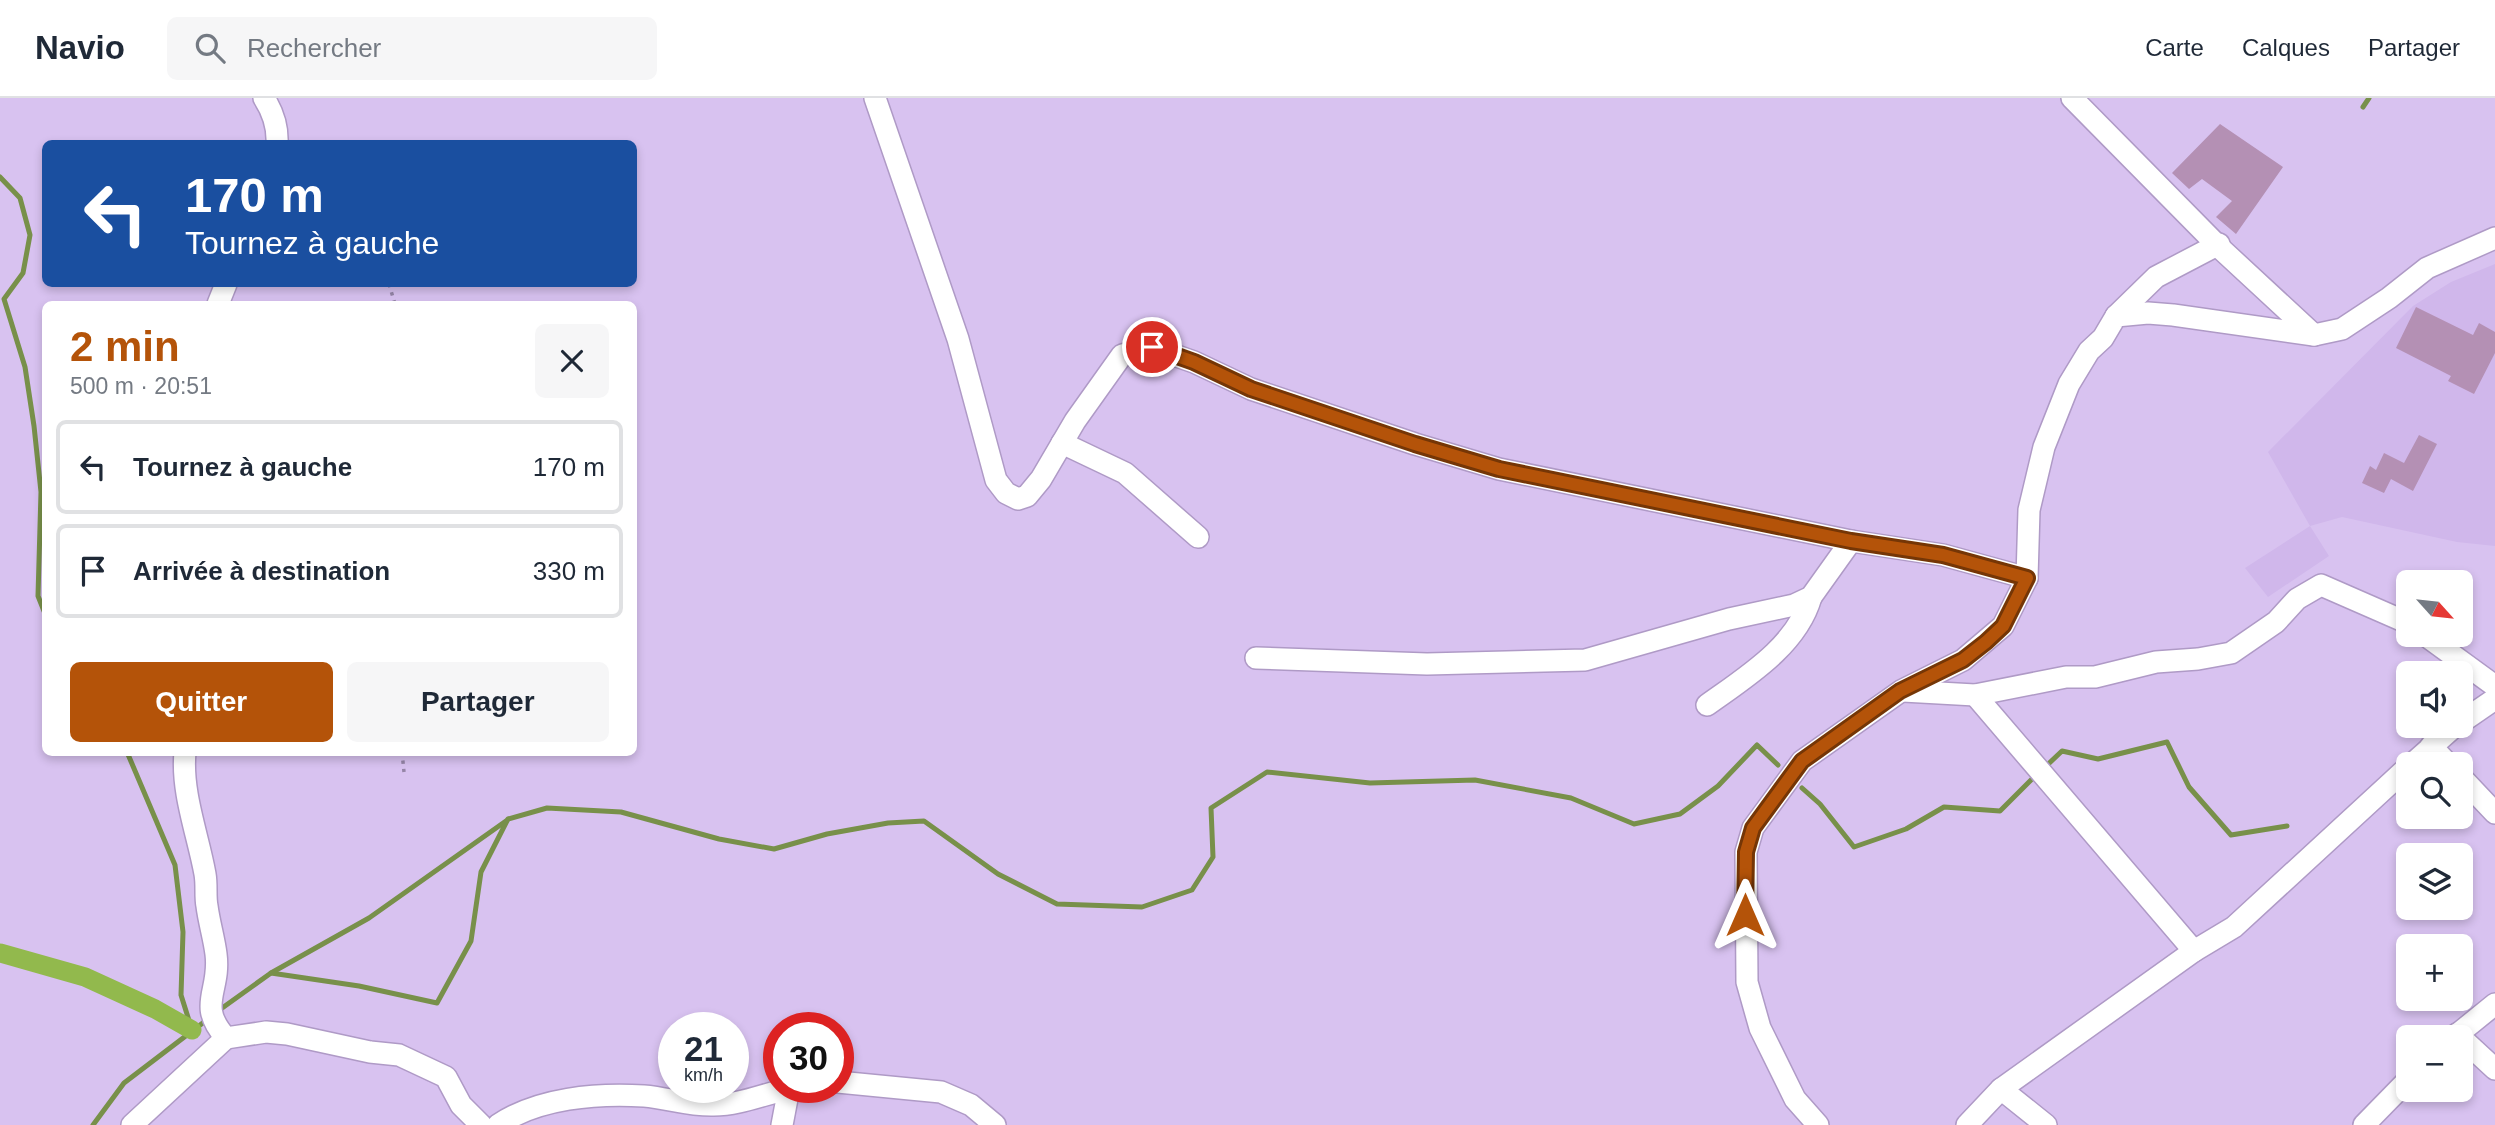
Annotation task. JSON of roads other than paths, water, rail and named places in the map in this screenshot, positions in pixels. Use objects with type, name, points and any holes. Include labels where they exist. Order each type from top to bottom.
[{"type":"street","points":[[264,98],[278,133],[277,140]]},
{"type":"street","points":[[875,98],[958,339],[996,480],[1006,494],[1018,499],[1027,496],[1041,479],[1062,443],[1122,355],[1152,347],[1194,362],[1251,389],[1499,469],[1851,541],[1943,555],[2027,578]]},
{"type":"street","points":[[2072,98],[2314,335]]},
{"type":"street","points":[[2116,316],[2148,313],[2173,315],[2314,335],[2342,329],[2427,268],[2495,238]]},
{"type":"street","points":[[1818,1125],[1795,1099],[1760,1028],[1747,982],[1746,852],[1753,828],[1802,761],[1900,691],[1963,660],[2003,626],[2027,578],[2029,510],[2044,447],[2068,384],[2116,316],[2156,276],[2219,244]]},
{"type":"street","points":[[1062,443],[1125,473],[1198,537]]},
{"type":"street","points":[[1707,705],[1755,671],[1784,642],[1807,613],[1811,597],[1851,541]]},
{"type":"street","points":[[1900,691],[1975,695],[2066,677],[2095,677],[2156,662],[2231,653],[2276,622],[2297,599],[2321,585],[2396,618]]},
{"type":"street","points":[[1256,657],[1427,664],[1585,660],[1728,619],[1794,605],[1811,597]]},
{"type":"street","points":[[2443,648],[2495,686]]},
{"type":"street","points":[[1975,695],[2194,951]]},
{"type":"street","points":[[2473,714],[2495,699]]},
{"type":"street","points":[[2424,752],[2441,738]]},
{"type":"street","points":[[2431,746],[2437,752]]},
{"type":"street","points":[[185,756],[188,798],[205,878],[218,970],[210,1002],[220,1031]]},
{"type":"street","points":[[1967,1125],[2001,1088],[2194,951],[2234,927],[2396,778]]},
{"type":"street","points":[[2473,790],[2495,813]]},
{"type":"street","points":[[2469,1025],[2495,1004]]},
{"type":"street","points":[[132,1125],[220,1031],[287,1034],[370,1052],[399,1055],[446,1077],[461,1105],[481,1125]]},
{"type":"street","points":[[2473,1051],[2495,1069]]},
{"type":"street","points":[[854,1084],[941,1092],[971,1105],[995,1125]]},
{"type":"street","points":[[2001,1088],[2046,1125]]},
{"type":"street","points":[[2364,1125],[2396,1092]]},
{"type":"street","points":[[498,1125],[532,1118],[574,1098],[646,1096],[685,1104],[715,1105],[763,1096]]},
{"type":"street","points":[[782,1125],[789,1103]]},
{"type":"waterway","points":[[2363,107],[2369,98]]},
{"type":"waterway","points":[[0,177],[20,198],[30,235],[23,273],[4,299],[25,367],[34,426],[41,492],[38,596],[42,606]]},
{"type":"waterway","points":[[2043,769],[2062,751],[2098,759],[2167,742],[2189,787],[2231,835],[2287,826]]},
{"type":"waterway","points":[[218,1011],[271,973],[359,986],[437,1003],[471,941],[481,872],[508,819],[547,808],[621,812],[719,839],[774,849],[827,834],[888,823],[924,821],[998,874],[1057,904],[1142,907],[1192,890],[1213,857],[1211,808],[1267,772],[1370,783],[1475,780],[1571,798],[1634,824],[1680,814],[1718,786],[1757,745],[1778,765]]},
{"type":"waterway","points":[[129,756],[175,865],[183,932],[181,995],[192,1030]]},
{"type":"waterway","points":[[1802,788],[1820,804],[1854,847],[1906,829],[1944,807],[2000,811],[2036,775]]},
{"type":"waterway","points":[[271,973],[369,918],[506,821]]},
{"type":"waterway","points":[[0,953],[85,977],[155,1009],[192,1030]]},
{"type":"waterway","points":[[93,1125],[124,1083],[208,1019]]}]
